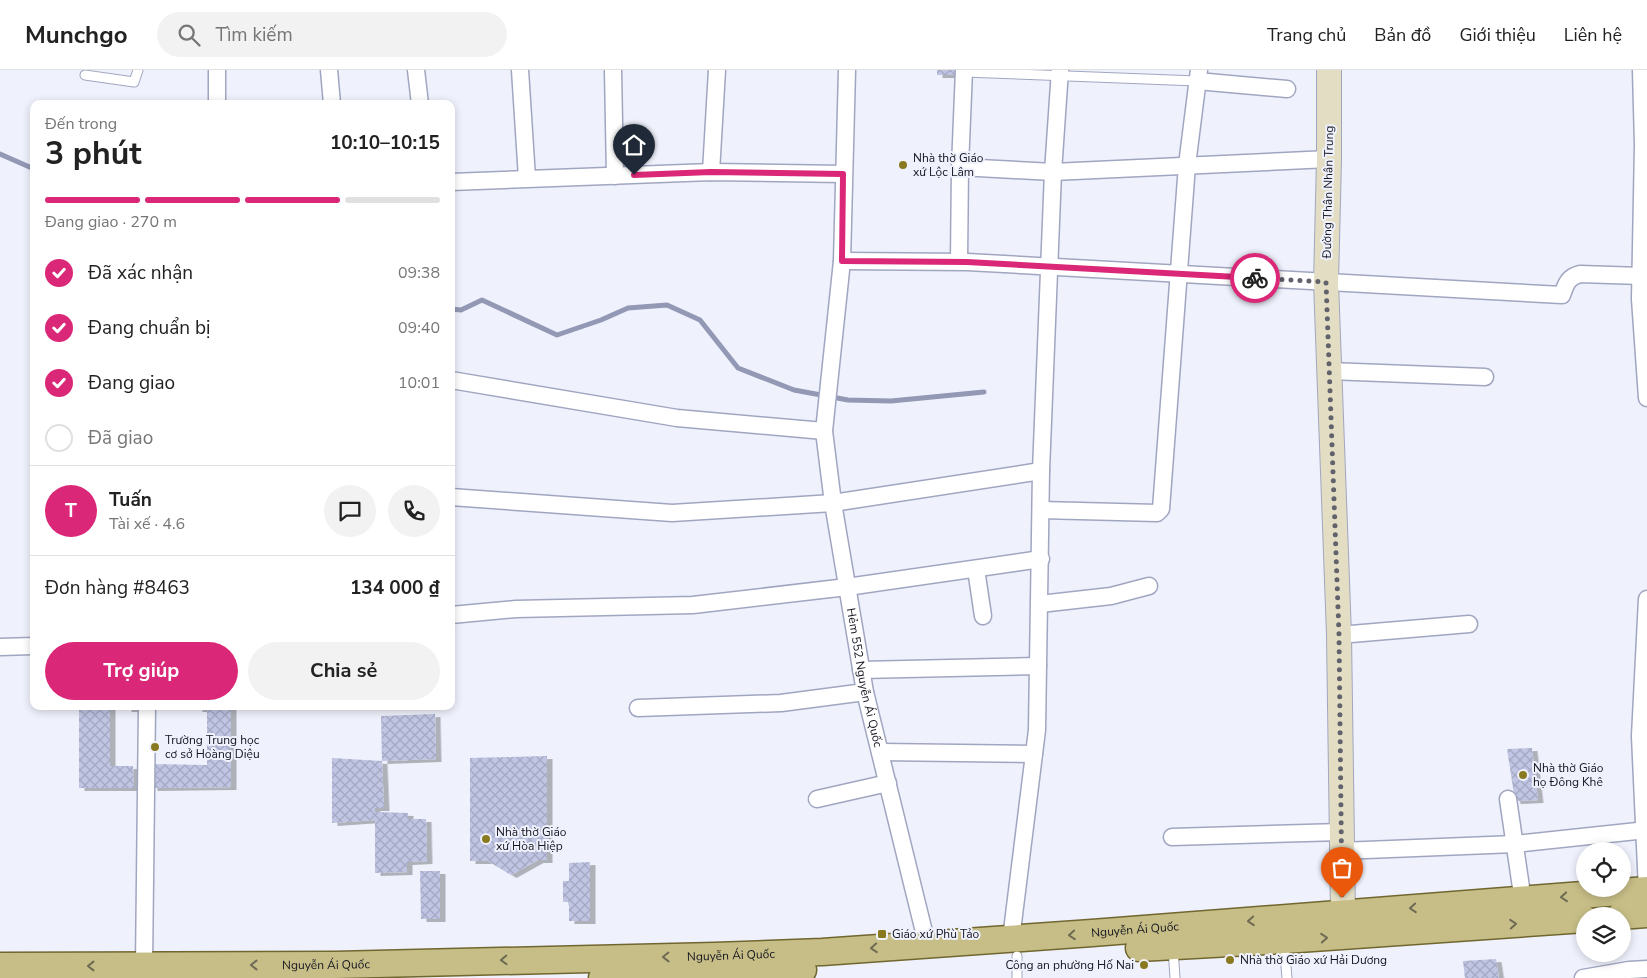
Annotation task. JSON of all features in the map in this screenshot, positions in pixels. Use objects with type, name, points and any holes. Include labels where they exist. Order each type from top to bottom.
[{"type":"main road","points":[[1455,921],[1523,901],[1647,890]]},
{"type":"main road","name":"Nguyễn Ái Quốc","points":[[602,978],[690,976],[822,952],[928,944],[1015,958],[1342,913],[1455,921]]},
{"type":"main road","points":[[1631,915],[1647,914]]},
{"type":"main road","points":[[1455,921],[1576,919]]},
{"type":"main road","name":"Nguyễn Ái Quốc","points":[[0,966],[335,965],[716,970],[1015,958],[1284,940],[1455,921]]},
{"type":"street","points":[[217,70],[217,100]]},
{"type":"street","points":[[329,70],[332,100]]},
{"type":"street","points":[[416,70],[420,100]]},
{"type":"street","points":[[520,70],[527,178]]},
{"type":"street","points":[[613,70],[615,176]]},
{"type":"street","points":[[711,172],[717,70]]},
{"type":"street","name":"Hẻm 552 Nguyễn Ái Quốc","points":[[847,70],[842,261],[824,431],[833,503],[865,692],[928,944]]},
{"type":"street","name":"Đường Thân Nhân Trung","points":[[1329,70],[1326,282],[1339,635],[1342,913]]},
{"type":"street","points":[[1641,70],[1645,118],[1641,276],[1644,299],[1647,398]]},
{"type":"street","points":[[959,262],[964,71]]},
{"type":"street","points":[[1015,958],[1037,730],[1042,471],[1053,172],[1060,72]]},
{"type":"street","points":[[1041,510],[1160,511],[1188,166],[1198,76],[1287,89]]},
{"type":"street","points":[[960,167],[1053,172],[1329,160]]},
{"type":"street","points":[[455,182],[711,172],[843,174]]},
{"type":"street","points":[[842,261],[959,262],[1562,295],[1567,282],[1572,276],[1580,274],[1641,276]]},
{"type":"street","points":[[1329,371],[1485,377]]},
{"type":"street","points":[[455,381],[677,418],[824,431]]},
{"type":"street","points":[[455,497],[672,513],[833,503],[1042,471]]},
{"type":"street","points":[[455,615],[516,609],[693,605],[847,587],[1041,559]]},
{"type":"street","points":[[976,569],[984,616]]},
{"type":"street","points":[[1040,604],[1111,596],[1149,586]]},
{"type":"street","points":[[1647,599],[1640,736],[1647,890]]},
{"type":"street","points":[[1339,635],[1469,624]]},
{"type":"street","points":[[0,648],[30,646]]},
{"type":"street","points":[[861,670],[1038,666]]},
{"type":"street","points":[[638,708],[781,703],[865,692]]},
{"type":"street","points":[[144,966],[147,710]]},
{"type":"street","points":[[880,752],[1034,754]]},
{"type":"street","points":[[817,799],[888,783]]},
{"type":"street","points":[[1508,799],[1523,901]]},
{"type":"street","points":[[1172,837],[1341,842],[1515,844],[1645,831]]},
{"type":"street","points":[[1583,978],[1629,970],[1647,969]]},
{"type":"lane","points":[[84,76],[134,82],[138,70]]},
{"type":"lane","points":[[964,71],[1198,76]]},
{"type":"lane","points":[[1284,940],[1286,978]]},
{"type":"lane","points":[[1173,946],[1175,978]]},
{"type":"building","points":[[937,70],[958,70],[958,75],[937,75]]},
{"type":"building","points":[[79,710],[110,710],[110,766],[133,766],[134,788],[79,788]]},
{"type":"building","points":[[207,710],[231,710],[231,787],[152,788],[152,764],[207,765]]},
{"type":"building","points":[[435,714],[436,759],[382,761],[381,716]]},
{"type":"building","name":"Nhà thờ Giáo họ Đông Khê","points":[[1532,748],[1538,800],[1515,801],[1507,749]]},
{"type":"building","points":[[547,756],[547,860],[538,860],[511,875],[488,861],[470,861],[470,758]]},
{"type":"building","points":[[332,758],[382,761],[384,808],[375,808],[375,812],[408,813],[408,819],[426,819],[427,861],[407,862],[407,872],[375,873],[375,820],[332,823]]},
{"type":"building","points":[[590,862],[590,921],[569,921],[569,902],[563,902],[563,881],[569,881],[569,863]]},
{"type":"building","points":[[420,871],[440,871],[440,919],[421,919]]},
{"type":"building","points":[[1496,959],[1499,978],[1465,978],[1463,961]]},
{"type":"waterway","points":[[0,154],[30,167]]},
{"type":"waterway","points":[[455,309],[461,310],[482,300],[557,335],[601,320],[628,308],[667,305],[700,320],[738,368],[794,390],[848,400],[891,401],[984,392]]},
{"type":"way so far","points":[[1255,278],[1326,282],[1339,635],[1342,898]]},
{"type":"place","name":"Nhà thờ Giáo xứ Lộc Lâm","points":[[903,165]]},
{"type":"place","name":"Trường Trung học cơ sở Hoàng Diệu","points":[[155,747]]},
{"type":"place","name":"Nhà thờ Giáo họ Đông Khê","points":[[1523,775]]},
{"type":"place","name":"Nhà thờ Giáo xứ Hòa Hiệp","points":[[486,839]]},
{"type":"place","name":"Giáo xứ Phù Tảo","points":[[882,934]]},
{"type":"place","name":"Nhà thờ Giáo xứ Hải Dương","points":[[1230,960]]},
{"type":"place","name":"Công an phường Hố Nai","points":[[1144,965]]},
{"type":"route","points":[[634,175],[711,172],[843,174],[842,261],[967,262],[1255,278]]}]
